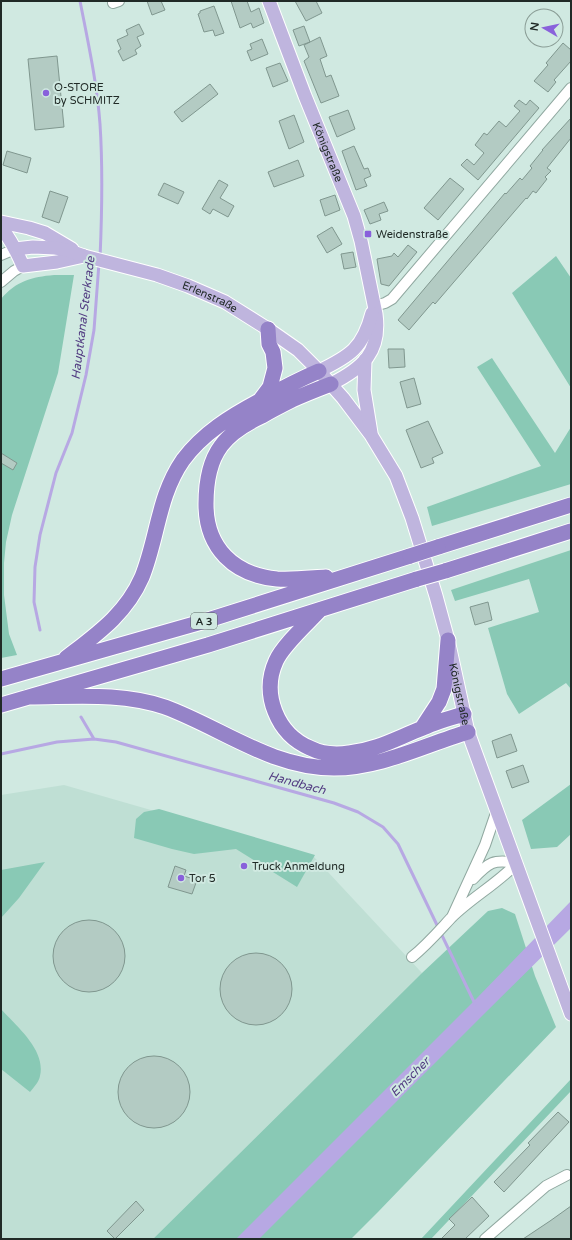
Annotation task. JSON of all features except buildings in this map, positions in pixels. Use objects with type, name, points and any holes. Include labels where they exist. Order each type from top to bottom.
[{"type":"highway","points":[[261,400],[270,387],[275,368],[274,352],[269,344],[268,329]]},
{"type":"highway","points":[[59,664],[109,624],[130,598],[141,577],[146,563],[165,496],[176,471],[191,450],[208,433],[219,425],[295,381],[319,371]]},
{"type":"highway","points":[[331,384],[292,400],[232,433],[221,446],[213,461],[206,493],[206,508],[210,532],[218,549],[229,560],[243,570],[258,576],[278,579],[349,576]]},
{"type":"highway","name":"A 3","points":[[1,680],[205,621],[571,505]]},
{"type":"highway","name":"A 3","points":[[1,704],[208,645],[571,531]]},
{"type":"highway","points":[[320,610],[283,650],[276,661],[272,673],[270,691],[273,707],[277,717],[285,729],[295,739],[309,748],[326,753],[337,754],[358,752],[375,748],[422,728],[464,714]]},
{"type":"highway","points":[[422,728],[439,702],[444,689],[448,640]]},
{"type":"highway","points":[[29,697],[103,696],[138,700],[164,707],[181,714],[274,757],[302,765],[317,767],[342,768],[367,764],[392,758],[468,732]]},
{"type":"main road","name":"Königstraße","points":[[269,1],[305,96],[354,216],[361,241],[377,323],[376,336],[372,348],[365,360],[349,375],[331,384]]},
{"type":"main road","name":"Erlenstraße","points":[[1,222],[45,233],[84,256]]},
{"type":"main road","points":[[1,227],[8,236],[23,266]]},
{"type":"main road","name":"Erlenstraße","points":[[15,249],[33,247],[55,248],[188,286],[225,302],[268,329],[298,350],[319,371]]},
{"type":"main road","name":"Erlenstraße","points":[[23,266],[57,262],[84,256]]},
{"type":"main road","name":"Königstraße","points":[[374,306],[367,330],[360,343],[346,357],[319,371],[344,398],[371,435],[390,466],[404,496],[419,539],[448,640],[468,732],[571,1014]]},
{"type":"main road","points":[[365,360],[364,390],[371,435]]},
{"type":"street","points":[[374,306],[392,299],[571,88]]},
{"type":"street","points":[[1,255],[15,249]]},
{"type":"street","points":[[1,282],[14,271],[23,266]]},
{"type":"street","points":[[448,922],[467,886],[485,845],[497,810]]},
{"type":"street","points":[[467,886],[485,866],[501,862],[517,863]]},
{"type":"street","points":[[412,957],[436,936],[448,922],[517,863]]},
{"type":"street","points":[[485,1239],[546,1186],[567,1175]]},
{"type":"shaded area","points":[[64,785],[314,857],[422,973],[153,1239],[1,1239],[1,795]]},
{"type":"green space","points":[[556,256],[571,278],[571,388],[512,293]]},
{"type":"green space","points":[[54,275],[74,275],[58,373],[12,515],[6,542],[4,563],[4,595],[9,634],[17,655],[1,658],[1,299],[13,288],[25,281]]},
{"type":"green space","points":[[492,358],[555,453],[571,427],[571,484],[432,526],[427,507],[541,466],[477,367]]},
{"type":"green space","points":[[571,550],[571,689],[566,683],[519,714],[507,694],[488,628],[539,612],[529,579],[455,601],[451,590]]},
{"type":"green space","points":[[571,784],[571,834],[557,847],[531,849],[522,820]]},
{"type":"green space","points":[[159,809],[315,855],[297,887],[236,849],[194,854],[134,838],[136,819],[144,812]]},
{"type":"green space","points":[[45,862],[19,898],[1,918],[1,870]]},
{"type":"green space","points":[[502,908],[515,914],[535,976],[556,1027],[351,1239],[153,1239],[422,973],[488,911]]},
{"type":"green space","points":[[1,1009],[22,1031],[35,1048],[39,1057],[41,1066],[40,1076],[30,1092],[1,1069]]},
{"type":"green space","points":[[571,1079],[571,1091],[431,1239],[421,1239]]},
{"type":"water","name":"Emscher","points":[[571,901],[571,928],[259,1239],[236,1239],[475,1000]]},
{"type":"waterway","name":"Hauptkanal Sterkrade","points":[[80,1],[99,109],[102,158],[100,258]]},
{"type":"waterway","name":"Hauptkanal Sterkrade","points":[[40,630],[34,602],[35,567],[40,535],[56,473],[72,433],[86,375],[94,330],[99,263]]},
{"type":"waterway","name":"Hauptkanal Sterkrade","points":[[81,717],[94,739]]},
{"type":"waterway","name":"Handbach","points":[[1,754],[57,742],[94,739],[116,742],[334,803],[358,812],[383,827],[398,844],[475,1004]]},
{"type":"place","name":"O-STORE by SCHMITZ","points":[[46,93]]},
{"type":"place","name":"Weidenstraße","points":[[368,234]]},
{"type":"place","name":"Truck Anmeldung","points":[[244,866]]},
{"type":"place","name":"Tor 5","points":[[181,878]]}]
